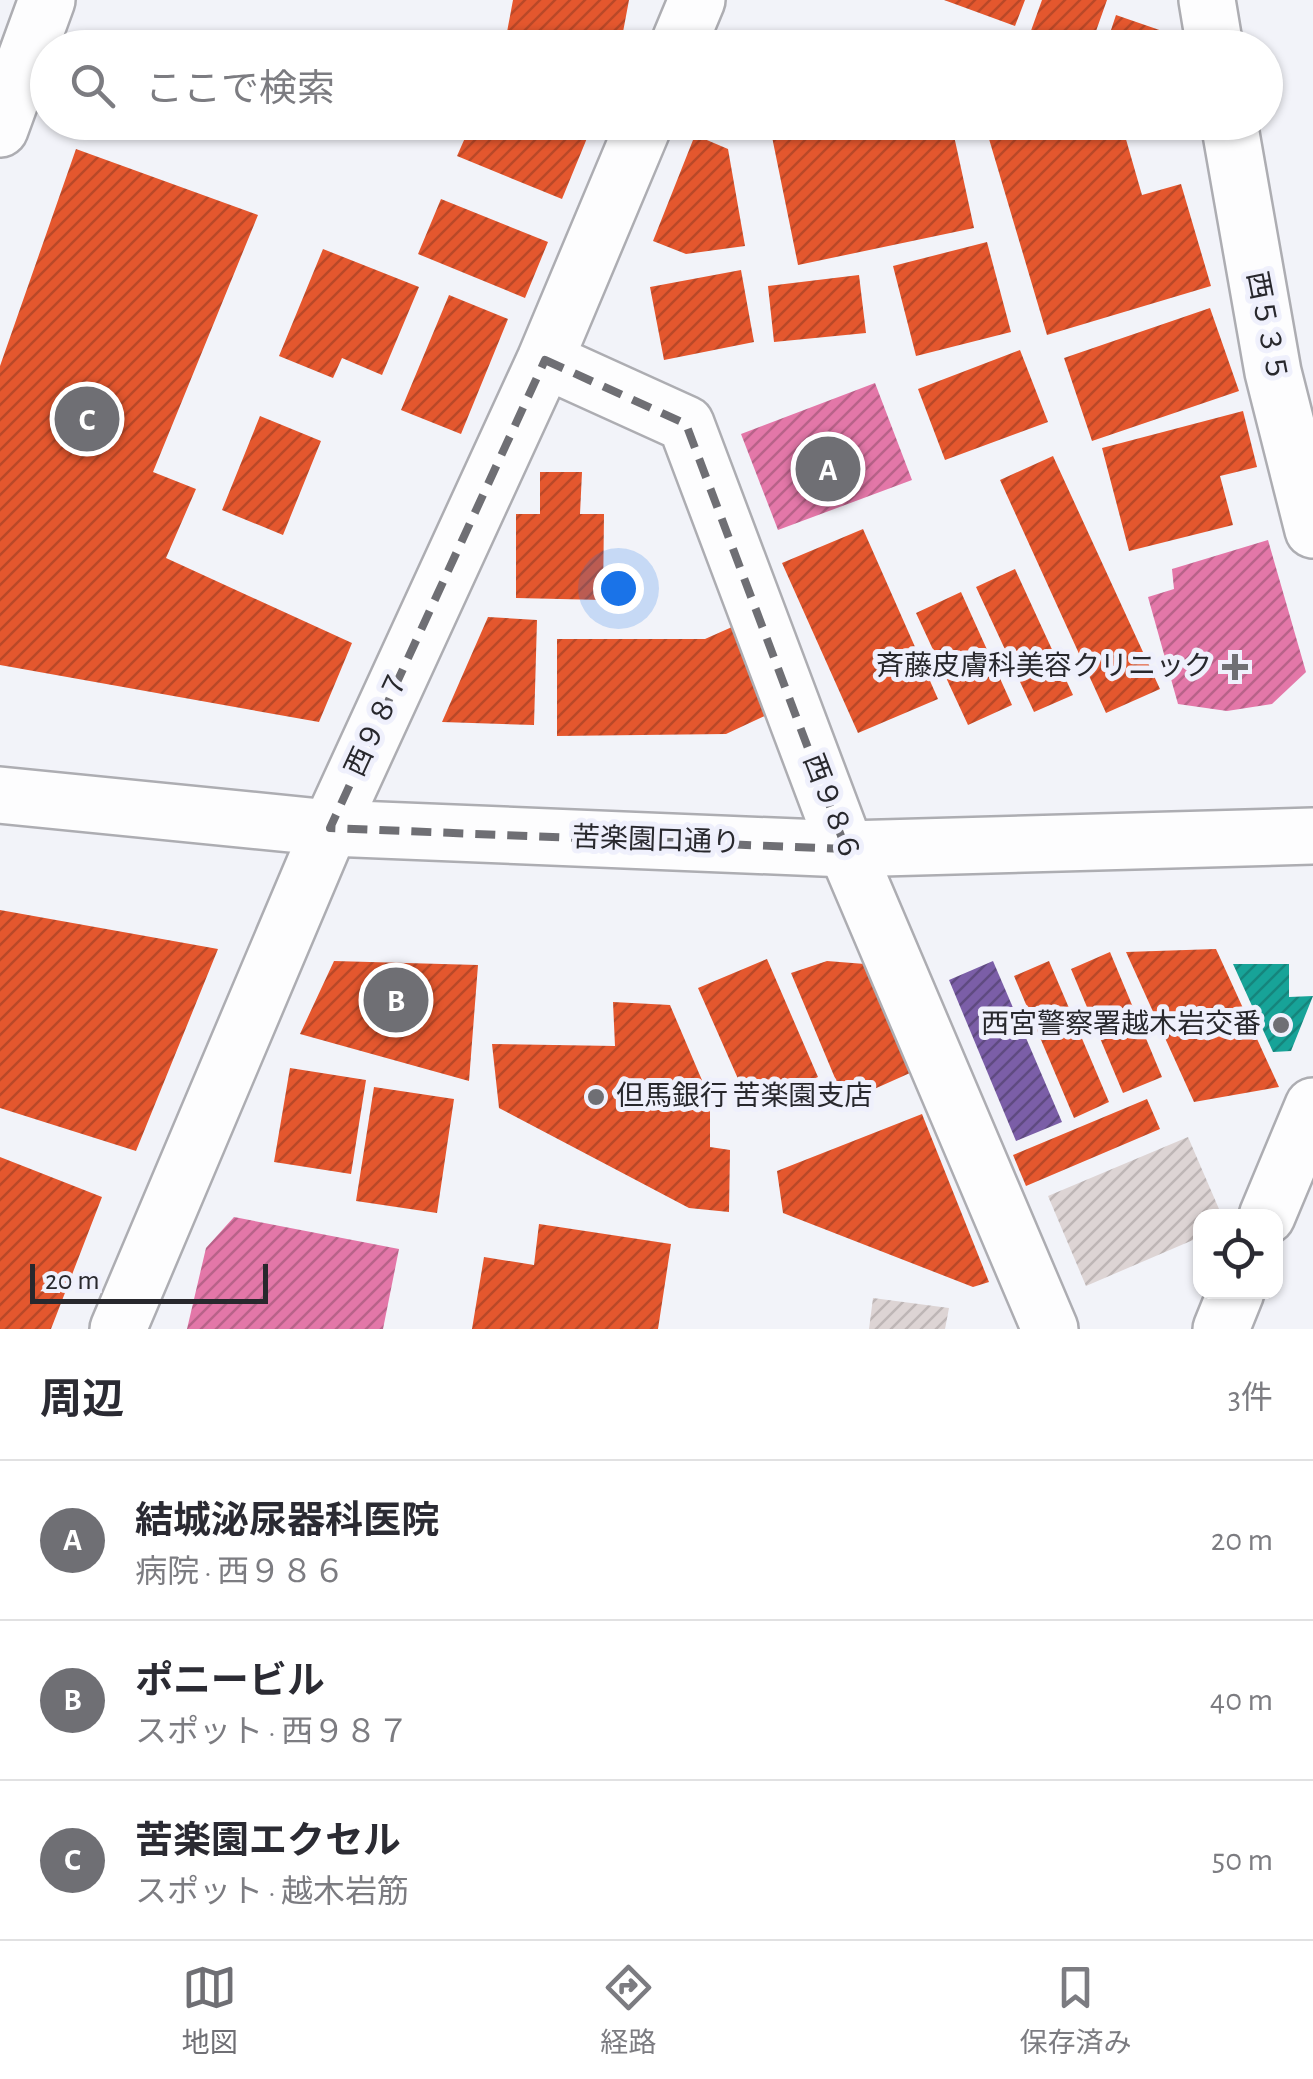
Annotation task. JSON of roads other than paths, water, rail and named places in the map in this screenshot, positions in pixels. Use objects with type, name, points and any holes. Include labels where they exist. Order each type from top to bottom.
[{"type":"street","points":[[36,30],[47,0]]},
{"type":"street","points":[[684,30],[697,0]]},
{"type":"street","points":[[1207,0],[1213,30]]},
{"type":"street","points":[[0,129],[30,47]]},
{"type":"street","name":"西９８７","points":[[118,1329],[330,828],[544,360],[637,140]]},
{"type":"street","name":"西５３５","points":[[1232,140],[1273,372],[1313,530]]},
{"type":"street","name":"西９８６","points":[[544,360],[686,424],[846,849],[1050,1329]]},
{"type":"street","name":"苦楽園口通り","points":[[0,795],[330,828],[846,849],[1313,836]]},
{"type":"street","points":[[1271,1209],[1313,1106]]},
{"type":"street","points":[[1221,1329],[1233,1299]]},
{"type":"place","name":"苦楽園エクセル","points":[[87,419]]},
{"type":"place","name":"結城泌尿器科医院","points":[[828,469]]},
{"type":"place","name":"斉藤皮膚科美容クリニック","points":[[1235,667]]},
{"type":"place","name":"ポニービル","points":[[396,1000]]},
{"type":"place","name":"西宮警察署越木岩交番","points":[[1281,1025]]},
{"type":"place","name":"但馬銀行 苦楽園支店","points":[[596,1097]]}]
